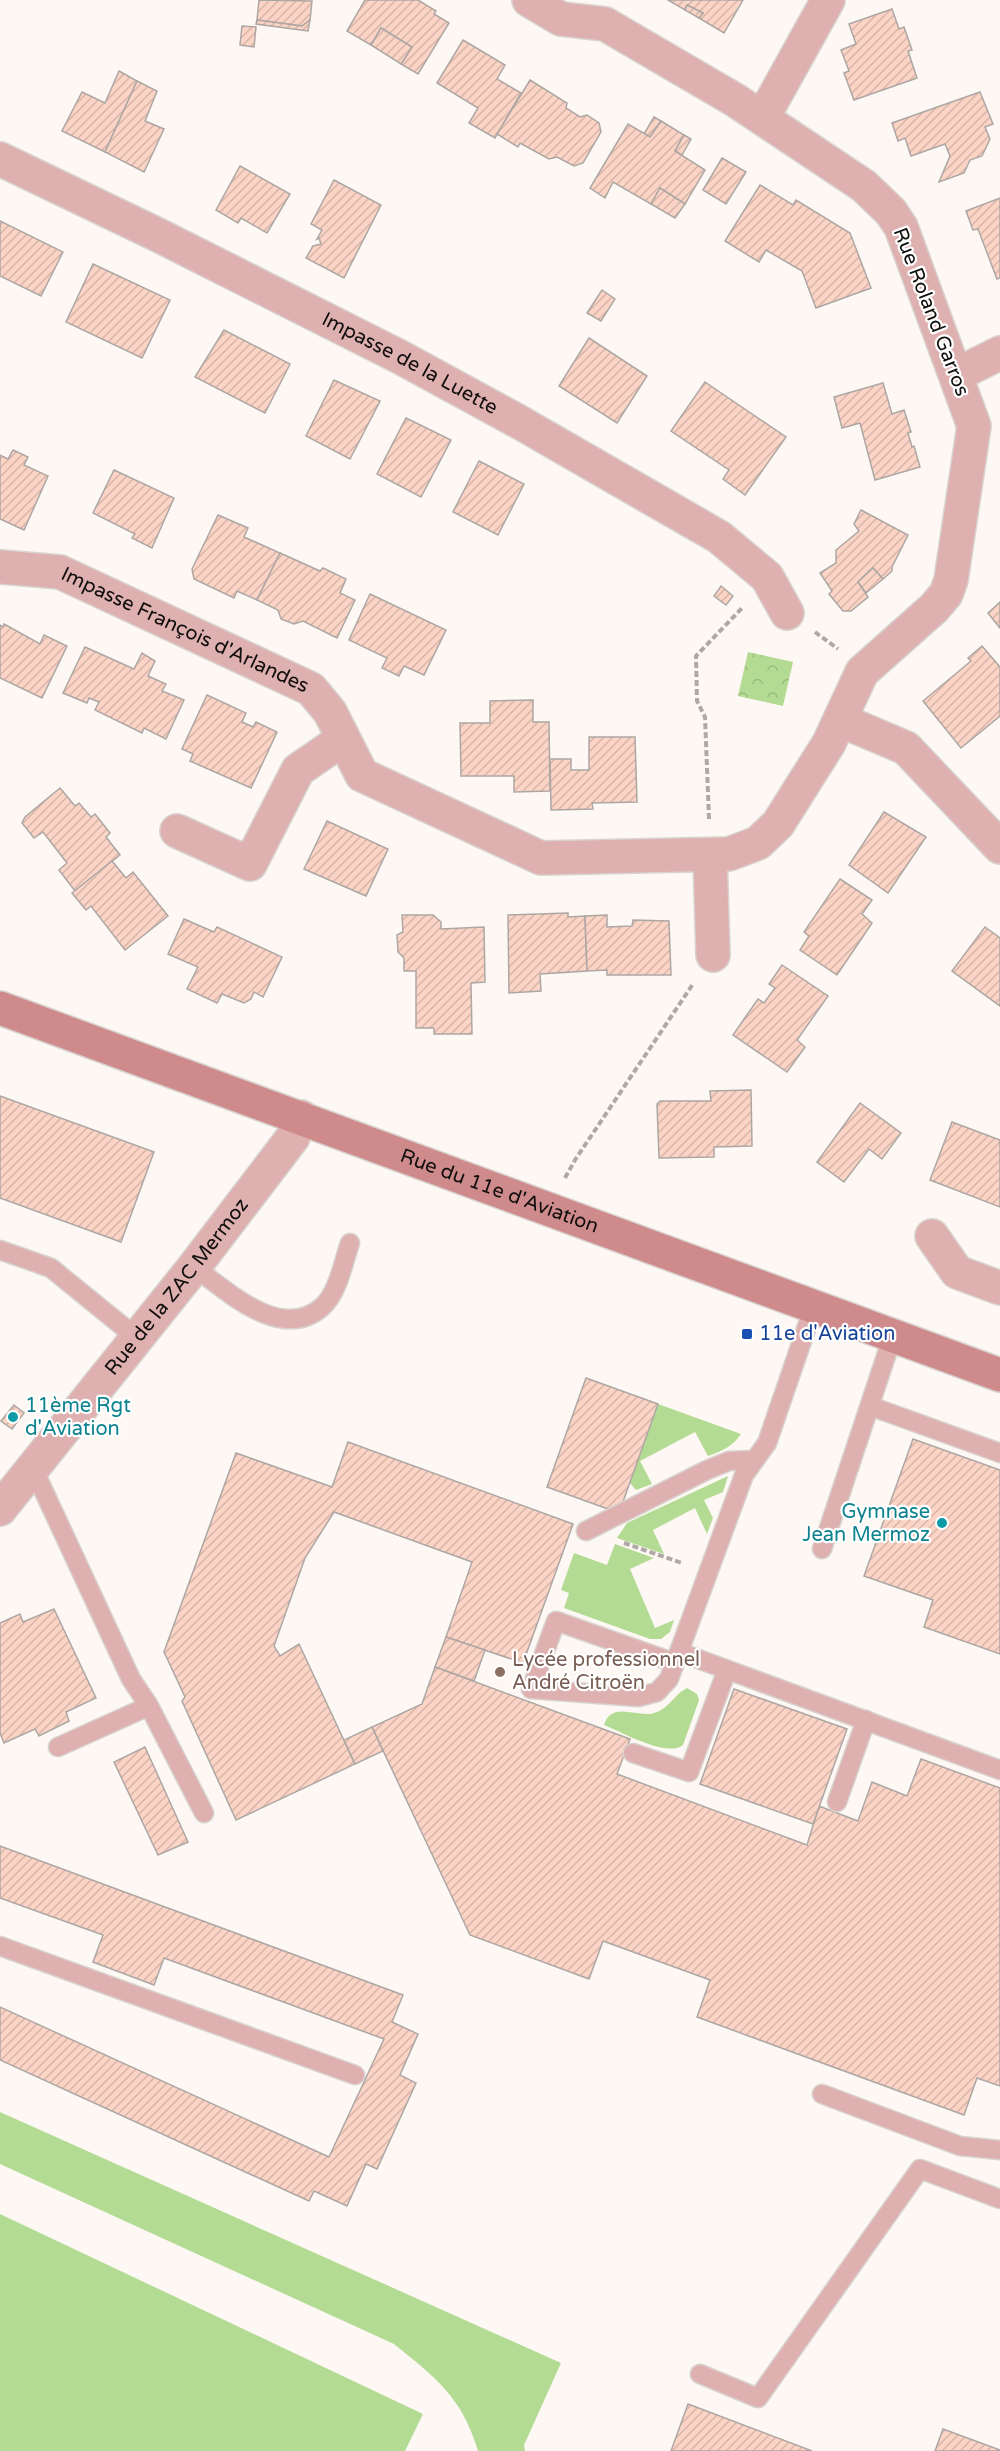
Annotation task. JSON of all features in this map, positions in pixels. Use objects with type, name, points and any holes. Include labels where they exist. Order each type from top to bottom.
[{"type":"street","name":"Rue Roland Garros","points":[[529,0],[561,19],[605,24],[763,117],[864,186],[891,212],[901,227],[974,426],[951,580],[946,594],[934,608],[862,672],[840,720]]},
{"type":"street","points":[[763,117],[828,0]]},
{"type":"street","name":"Impasse de la Luette","points":[[0,159],[281,296],[400,357],[521,423],[719,537],[767,577],[787,613]]},
{"type":"street","points":[[956,372],[968,369],[1000,353]]},
{"type":"street","name":"Impasse François d'Arlandes","points":[[0,567],[60,572],[311,689],[330,712],[362,775],[541,858],[729,854],[758,843],[778,824],[829,743],[840,720]]},
{"type":"street","points":[[840,720],[906,748],[1000,847]]},
{"type":"street","points":[[177,831],[250,864],[298,770],[343,739]]},
{"type":"street","points":[[710,855],[712,955]]},
{"type":"street","name":"Rue du 11e d'Aviation","points":[[0,1008],[553,1209],[1000,1375]]},
{"type":"street","name":"Rue de la ZAC Mermoz","points":[[0,1509],[194,1267],[293,1137],[301,1117]]},
{"type":"street","points":[[932,1236],[957,1272],[1000,1288]]},
{"type":"lane","points":[[194,1267],[262,1314],[278,1318],[302,1317],[322,1307],[332,1292],[350,1243]]},
{"type":"lane","points":[[0,1250],[51,1268],[137,1338]]},
{"type":"lane","points":[[814,1306],[766,1443],[744,1475],[708,1571],[677,1657],[669,1679],[657,1692],[638,1697],[531,1689],[556,1621],[677,1657],[727,1670],[1000,1770]]},
{"type":"lane","points":[[822,1549],[893,1335]]},
{"type":"lane","points":[[870,1406],[1000,1453]]},
{"type":"lane","points":[[586,1531],[707,1470],[729,1461],[754,1461]]},
{"type":"lane","points":[[33,1468],[131,1679],[149,1706],[204,1814]]},
{"type":"lane","points":[[633,1753],[689,1772],[727,1670]]},
{"type":"lane","points":[[58,1747],[149,1706]]},
{"type":"lane","points":[[837,1802],[866,1720]]},
{"type":"lane","points":[[0,1946],[355,2075]]},
{"type":"lane","points":[[822,2094],[960,2146],[1000,2150]]},
{"type":"lane","points":[[700,2374],[758,2398],[920,2169],[1000,2199]]},
{"type":"path","points":[[710,855],[705,717],[697,702],[696,656],[729,624],[767,577]]},
{"type":"path","points":[[787,613],[831,643],[862,672]]},
{"type":"path","points":[[553,1209],[575,1160],[712,955]]},
{"type":"path","points":[[586,1531],[708,1571]]},
{"type":"green space","points":[[748,652],[793,662],[783,706],[738,696]]},
{"type":"green space","points":[[658,1404],[741,1434],[726,1448],[708,1456],[695,1432],[640,1461],[652,1484],[636,1490],[630,1483]]},
{"type":"green space","points":[[728,1476],[723,1492],[704,1500],[713,1518],[707,1534],[695,1508],[653,1530],[664,1554],[617,1538],[627,1523]]},
{"type":"green space","points":[[615,1544],[654,1558],[630,1569],[655,1628],[674,1620],[670,1632],[661,1639],[650,1639],[564,1608],[569,1593],[561,1590],[574,1553],[607,1565]]},
{"type":"green space","points":[[687,1688],[697,1694],[699,1700],[683,1745],[676,1748],[656,1746],[604,1725],[607,1718],[617,1712],[656,1713]]},
{"type":"green space","points":[[0,2112],[561,2363],[524,2445],[525,2451],[478,2451],[464,2416],[446,2390],[423,2367],[394,2344],[0,2164]]},
{"type":"green space","points":[[0,2214],[423,2414],[405,2451],[0,2451]]},
{"type":"building","points":[[259,0],[312,1],[310,20],[302,26],[257,20]]},
{"type":"building","points":[[365,0],[418,0],[436,11],[434,14],[449,23],[418,74],[401,64],[412,47],[381,28],[371,45],[347,31]]},
{"type":"building","points":[[668,0],[743,0],[724,33],[699,18],[703,13],[687,5],[685,10]]},
{"type":"building","points":[[687,5],[703,13],[699,18],[685,10]]},
{"type":"building","points":[[892,9],[899,29],[904,27],[912,50],[908,51],[917,78],[854,100],[844,73],[849,71],[841,50],[856,44],[849,24]]},
{"type":"building","points":[[257,20],[302,26],[310,20],[308,31],[256,24]]},
{"type":"building","points":[[242,26],[256,27],[254,47],[240,45]]},
{"type":"building","points":[[381,28],[412,47],[401,64],[371,45]]},
{"type":"building","points":[[463,40],[505,65],[497,79],[521,93],[495,138],[469,123],[478,108],[437,83]]},
{"type":"building","points":[[119,71],[137,81],[105,152],[62,131],[82,92],[105,103]]},
{"type":"building","points":[[530,80],[567,103],[566,108],[580,117],[587,115],[599,123],[601,132],[583,163],[574,166],[557,157],[549,159],[520,143],[518,147],[497,134]]},
{"type":"building","points":[[137,81],[157,91],[145,121],[164,129],[144,172],[105,152]]},
{"type":"building","points":[[980,92],[993,124],[985,127],[990,139],[982,156],[970,160],[964,173],[939,182],[950,156],[945,144],[911,156],[905,138],[898,141],[892,123]]},
{"type":"building","points":[[654,117],[661,121],[650,137],[644,134]]},
{"type":"building","points":[[661,121],[684,135],[675,151],[705,170],[685,204],[660,188],[651,204],[613,182],[605,198],[590,188],[628,124],[650,137]]},
{"type":"building","points":[[684,135],[691,139],[682,155],[675,151]]},
{"type":"building","points":[[722,158],[746,172],[726,204],[703,190]]},
{"type":"building","points":[[240,166],[290,194],[267,233],[241,218],[238,223],[216,210]]},
{"type":"building","points":[[334,180],[381,205],[344,278],[306,258],[313,246],[321,244],[319,238],[317,239],[322,230],[311,224]]},
{"type":"building","points":[[760,185],[793,205],[796,200],[850,233],[871,288],[816,308],[802,271],[766,250],[759,262],[725,241]]},
{"type":"building","points":[[660,188],[685,204],[675,218],[651,204]]},
{"type":"building","points":[[1000,198],[1000,278],[997,279],[978,229],[973,230],[966,211]]},
{"type":"building","points":[[0,221],[63,252],[41,296],[0,276]]},
{"type":"building","points":[[93,264],[170,300],[142,358],[66,322]]},
{"type":"building","points":[[602,290],[615,299],[601,321],[587,313]]},
{"type":"building","points":[[224,330],[290,364],[265,413],[195,377]]},
{"type":"building","points":[[589,338],[647,376],[617,423],[559,386]]},
{"type":"building","points":[[334,380],[380,401],[350,459],[306,436]]},
{"type":"building","points":[[705,382],[786,437],[745,495],[723,479],[729,470],[671,431]]},
{"type":"building","points":[[883,383],[892,414],[904,410],[911,432],[908,433],[920,467],[875,480],[860,423],[842,428],[834,397]]},
{"type":"building","points":[[406,418],[451,440],[421,497],[377,474]]},
{"type":"building","points":[[13,450],[28,457],[24,465],[48,476],[24,530],[0,519],[0,455],[8,459]]},
{"type":"building","points":[[479,461],[524,484],[498,535],[453,512]]},
{"type":"building","points":[[114,470],[174,498],[152,548],[132,538],[135,534],[93,513]]},
{"type":"building","points":[[861,510],[908,535],[892,571],[883,579],[873,568],[858,582],[868,597],[851,611],[843,611],[829,594],[832,591],[820,573],[836,563],[836,550],[859,531],[854,524]]},
{"type":"building","points":[[218,515],[248,528],[244,537],[280,553],[257,600],[237,591],[234,598],[194,579],[192,569]]},
{"type":"building","points":[[280,553],[320,571],[323,568],[346,579],[340,593],[355,600],[337,638],[303,621],[294,624],[281,619],[278,610],[257,600]]},
{"type":"building","points":[[873,568],[883,579],[866,593],[858,582]]},
{"type":"building","points":[[721,586],[733,596],[726,605],[714,596]]},
{"type":"building","points":[[370,594],[446,630],[424,675],[404,666],[399,676],[382,668],[387,658],[349,640]]},
{"type":"building","points":[[1000,602],[1000,628],[988,613]]},
{"type":"building","points":[[4,624],[40,644],[44,635],[67,646],[42,698],[0,678],[0,625],[3,627]]},
{"type":"building","points":[[982,646],[1000,667],[1000,716],[961,748],[923,701],[971,661],[968,658]]},
{"type":"building","points":[[85,647],[134,669],[142,653],[155,661],[148,676],[166,684],[162,691],[184,700],[166,739],[144,728],[142,733],[95,710],[99,702],[89,698],[87,703],[63,693]]},
{"type":"building","points":[[207,695],[246,713],[242,722],[253,727],[256,722],[277,732],[251,788],[190,761],[193,754],[182,749]]},
{"type":"building","points":[[533,700],[533,722],[549,722],[550,791],[514,792],[514,776],[461,776],[460,723],[490,723],[490,701]]},
{"type":"building","points":[[589,737],[635,737],[637,802],[592,803],[593,809],[551,810],[550,759],[571,759],[571,770],[589,770]]},
{"type":"building","points":[[60,788],[75,806],[79,803],[91,817],[95,814],[110,833],[106,837],[120,855],[75,891],[59,870],[67,863],[43,832],[34,838],[22,823],[25,817]]},
{"type":"building","points":[[884,812],[926,837],[888,893],[849,865]]},
{"type":"building","points":[[327,821],[388,849],[366,896],[304,869]]},
{"type":"building","points":[[112,861],[126,878],[133,872],[168,916],[125,950],[91,906],[86,910],[72,893]]},
{"type":"building","points":[[840,879],[872,900],[862,914],[872,923],[837,975],[800,950],[809,936],[804,932]]},
{"type":"building","points":[[568,913],[568,917],[585,916],[587,971],[540,974],[541,991],[509,993],[508,915]]},
{"type":"building","points":[[402,915],[433,915],[441,922],[441,929],[484,927],[485,982],[471,983],[472,1034],[434,1034],[434,1028],[416,1028],[416,971],[404,971],[404,958],[398,952],[397,935],[403,932]]},
{"type":"building","points":[[607,915],[607,927],[632,926],[633,920],[669,921],[671,975],[607,975],[607,970],[587,971],[585,916]]},
{"type":"building","points":[[184,919],[214,932],[217,927],[282,957],[263,997],[254,992],[251,999],[244,1003],[222,994],[217,1003],[187,989],[198,967],[168,954]]},
{"type":"building","points":[[985,927],[1000,938],[1000,1006],[952,971]]},
{"type":"building","points":[[782,965],[828,996],[797,1040],[805,1047],[787,1072],[733,1035],[758,999],[764,1003],[775,988],[769,984]]},
{"type":"building","points":[[751,1090],[752,1146],[714,1147],[714,1157],[659,1158],[657,1104],[660,1101],[711,1101],[710,1091]]},
{"type":"building","points":[[0,1096],[154,1152],[121,1242],[0,1198]]},
{"type":"building","points":[[860,1103],[901,1133],[882,1159],[869,1149],[844,1182],[817,1162]]},
{"type":"building","points":[[952,1122],[1000,1140],[1000,1207],[930,1180]]},
{"type":"building","points":[[586,1378],[658,1404],[619,1513],[547,1487]]},
{"type":"building","name":"11ème Rgt d'Aviation","points":[[14,1405],[24,1413],[12,1429],[1,1421]]},
{"type":"building","name":"Gymnase Jean Mermoz","points":[[913,1439],[1000,1470],[1000,1654],[924,1627],[933,1600],[864,1576]]},
{"type":"building","points":[[348,1442],[573,1524],[523,1663],[446,1637],[472,1562],[334,1512],[305,1558],[274,1646],[280,1656],[299,1644],[355,1764],[236,1820],[182,1701],[185,1697],[164,1652],[236,1453],[332,1487]]},
{"type":"building","points":[[54,1609],[96,1698],[66,1712],[69,1721],[39,1736],[35,1729],[4,1743],[0,1733],[0,1623],[20,1614],[23,1622]]},
{"type":"building","points":[[446,1637],[485,1650],[474,1681],[435,1667]]},
{"type":"building","points":[[435,1667],[630,1739],[617,1774],[807,1845],[819,1806],[858,1821],[872,1782],[907,1796],[921,1759],[1000,1788],[1000,2086],[977,2078],[964,2115],[697,2017],[710,1980],[603,1941],[589,1979],[470,1935],[372,1727],[422,1704]]},
{"type":"building","points":[[734,1689],[847,1729],[813,1824],[700,1784]]},
{"type":"building","points":[[372,1727],[383,1751],[355,1764],[344,1740]]},
{"type":"building","points":[[145,1747],[188,1842],[158,1855],[114,1762]]},
{"type":"building","points":[[0,1846],[403,1995],[392,2022],[418,2034],[400,2075],[416,2083],[377,2169],[366,2164],[347,2206],[314,2191],[309,2201],[0,2060],[0,2007],[329,2157],[384,2039],[164,1958],[154,1985],[93,1962],[103,1935],[0,1898]]},
{"type":"building","points":[[688,2404],[812,2451],[671,2451]]},
{"type":"building","points":[[943,2429],[1000,2450],[1000,2451],[935,2451]]},
{"type":"place","name":"11e d'Aviation","points":[[747,1334]]},
{"type":"place","name":"11ème Rgt d'Aviation","points":[[13,1417]]},
{"type":"place","name":"Gymnase Jean Mermoz","points":[[942,1523]]},
{"type":"place","name":"Lycée professionnel André Citroën","points":[[500,1672]]}]
